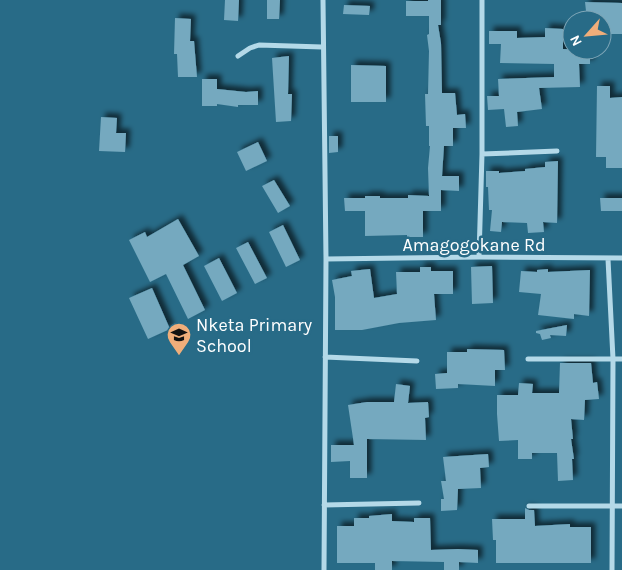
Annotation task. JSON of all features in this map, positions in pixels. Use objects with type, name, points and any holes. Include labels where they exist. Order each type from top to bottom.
[{"type":"street","points":[[323,0],[322,47],[326,260],[324,570]]},
{"type":"street","points":[[479,258],[482,154],[482,0]]},
{"type":"street","points":[[238,56],[258,44],[322,47]]},
{"type":"street","points":[[482,154],[557,151]]},
{"type":"street","name":"Amagogokane Rd","points":[[326,260],[622,258]]},
{"type":"street","points":[[608,259],[613,359],[614,506],[612,570]]},
{"type":"street","points":[[325,357],[417,361]]},
{"type":"street","points":[[528,359],[622,359]]},
{"type":"street","points":[[324,505],[419,503]]},
{"type":"street","points":[[529,506],[622,506]]},
{"type":"building","points":[[225,0],[239,0],[238,21],[224,20]]},
{"type":"building","points":[[267,0],[280,0],[279,19],[267,19]]},
{"type":"building","points":[[441,0],[441,25],[438,25],[441,43],[442,93],[455,93],[457,115],[465,114],[466,128],[453,128],[453,146],[444,146],[442,176],[459,176],[459,191],[441,190],[441,211],[423,211],[423,237],[407,237],[407,235],[365,236],[365,211],[345,211],[344,198],[380,196],[380,198],[408,198],[408,195],[429,196],[428,168],[430,146],[429,126],[426,126],[425,94],[428,94],[429,51],[427,35],[429,34],[429,16],[406,16],[406,1]]},
{"type":"building","points":[[585,2],[622,3],[622,34],[612,34],[612,10],[586,10]]},
{"type":"building","points":[[344,5],[370,6],[369,15],[343,14]]},
{"type":"building","points":[[175,18],[191,19],[190,41],[194,41],[197,77],[178,77],[177,54],[174,54]]},
{"type":"building","points":[[545,28],[562,29],[562,60],[590,60],[590,64],[579,64],[580,87],[539,88],[542,109],[517,112],[518,126],[506,127],[504,109],[488,110],[487,96],[499,96],[498,79],[554,77],[554,64],[500,63],[501,44],[489,44],[489,31],[517,31],[517,38],[545,37]]},
{"type":"building","points":[[289,56],[288,94],[292,94],[291,121],[276,122],[272,58]]},
{"type":"building","points":[[351,65],[386,66],[386,102],[351,102]]},
{"type":"building","points":[[202,79],[217,79],[217,89],[246,92],[258,91],[258,105],[238,105],[238,107],[217,104],[217,106],[202,106]]},
{"type":"building","points":[[597,86],[610,86],[610,98],[622,97],[622,168],[606,168],[606,157],[596,157]]},
{"type":"building","points":[[101,117],[117,118],[116,133],[126,133],[125,152],[99,151]]},
{"type":"building","points":[[329,136],[338,136],[338,152],[329,153]]},
{"type":"building","points":[[258,142],[267,161],[246,171],[237,152]]},
{"type":"building","points":[[558,161],[557,223],[543,222],[544,232],[528,233],[527,223],[502,222],[501,232],[490,231],[492,210],[489,210],[486,171],[499,171],[499,173],[525,171],[525,169],[545,167],[545,162]]},
{"type":"building","points":[[274,180],[290,206],[278,213],[262,186]]},
{"type":"building","points":[[600,198],[622,198],[622,211],[601,211]]},
{"type":"building","points":[[178,219],[199,256],[183,265],[205,310],[188,319],[166,274],[150,282],[129,240],[145,232],[147,237]]},
{"type":"building","points":[[283,225],[300,260],[286,267],[269,232]]},
{"type":"building","points":[[248,242],[267,278],[255,284],[236,248]]},
{"type":"building","points":[[219,258],[237,293],[222,301],[204,266]]},
{"type":"building","points":[[492,266],[493,303],[472,304],[471,267]]},
{"type":"building","points":[[420,267],[431,267],[431,271],[453,271],[453,294],[434,294],[436,320],[399,323],[362,330],[335,330],[335,297],[332,280],[352,276],[351,271],[370,269],[374,298],[397,294],[396,272],[420,272]]},
{"type":"building","points":[[548,269],[548,272],[590,270],[589,316],[574,314],[574,319],[538,315],[541,294],[519,292],[521,271],[537,272],[537,270]]},
{"type":"building","points":[[152,288],[170,329],[148,339],[129,298]]},
{"type":"building","points":[[567,325],[566,336],[550,335],[551,338],[542,340],[540,334],[536,333],[536,331]]},
{"type":"building","points":[[467,349],[504,350],[505,370],[495,370],[495,386],[458,384],[458,388],[436,389],[435,374],[447,373],[447,352],[467,352]]},
{"type":"building","points":[[560,363],[591,363],[593,383],[597,382],[599,399],[585,400],[584,420],[571,419],[574,459],[572,459],[573,480],[558,481],[557,453],[532,453],[532,459],[518,459],[518,440],[499,441],[497,395],[518,395],[519,383],[533,384],[532,393],[559,393]]},
{"type":"building","points":[[396,384],[410,386],[408,403],[428,402],[429,417],[425,418],[426,440],[367,439],[367,478],[350,478],[350,461],[331,462],[331,445],[354,445],[348,405],[367,402],[394,402]]},
{"type":"building","points":[[488,454],[489,467],[480,468],[481,488],[458,489],[457,510],[441,511],[441,499],[444,499],[441,481],[446,481],[443,457]]},
{"type":"building","points":[[525,508],[534,510],[535,526],[570,524],[570,527],[591,527],[591,563],[496,563],[496,540],[493,540],[492,519],[525,519]]},
{"type":"building","points":[[392,514],[392,521],[414,522],[414,518],[430,518],[431,550],[478,550],[478,563],[459,562],[459,570],[444,570],[444,562],[392,561],[392,570],[375,570],[375,563],[337,563],[337,526],[354,526],[354,518],[369,518],[369,516]]},
{"type":"place","name":"Nketa Primary School","points":[[179,356]]}]
